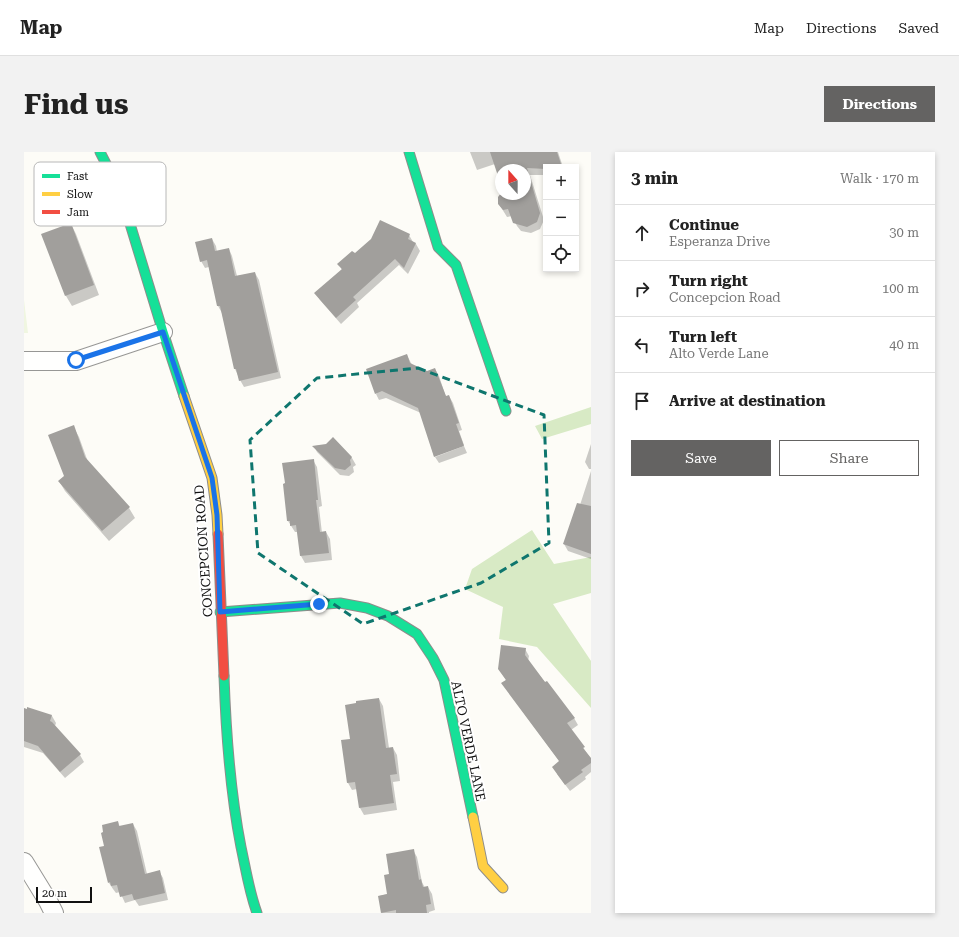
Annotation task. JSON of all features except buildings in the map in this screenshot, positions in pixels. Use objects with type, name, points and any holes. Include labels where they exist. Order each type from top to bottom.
[{"type":"street","points":[[101,153],[113,152]]},
{"type":"street","points":[[409,152],[438,247],[456,265],[506,411]]},
{"type":"street","name":"CONCEPCION ROAD","points":[[101,153],[106,162]]},
{"type":"street","name":"CONCEPCION ROAD","points":[[131,226],[163,332],[212,478],[217,515],[226,736],[234,810],[250,893],[257,913]]},
{"type":"street","points":[[24,361],[76,360],[163,332]]},
{"type":"street","name":"ALTO VERDE LANE","points":[[220,612],[340,603],[366,608],[388,616],[417,634],[433,658],[444,680],[483,866],[503,888]]},
{"type":"street","points":[[24,862],[54,913]]},
{"type":"highlighted area","points":[[418,368],[544,415],[549,543],[481,583],[363,624],[258,553],[250,440],[317,378]]},
{"type":"green space","points":[[24,300],[28,333],[24,333]]},
{"type":"green space","points":[[591,407],[591,424],[542,439],[535,426]]},
{"type":"green space","points":[[532,530],[554,564],[591,557],[591,593],[553,604],[591,661],[591,708],[537,647],[499,639],[503,607],[465,589],[472,569]]},
{"type":"traffic: fast","points":[[100,152],[105,162]]},
{"type":"traffic: fast","points":[[409,152],[438,247],[456,265],[506,411]]},
{"type":"traffic: fast","points":[[131,226],[184,396]]},
{"type":"traffic: fast","points":[[220,612],[340,603],[367,608],[388,616],[417,634],[433,658],[444,680],[473,817]]},
{"type":"traffic: fast","points":[[224,676],[227,741],[231,784],[241,847],[257,913]]},
{"type":"traffic: slow","points":[[184,396],[212,478],[218,534]]},
{"type":"traffic: slow","points":[[473,817],[483,866],[503,888]]},
{"type":"traffic: jam","points":[[218,534],[224,676]]},
{"type":"route","points":[[76,360],[163,332],[212,478],[217,515],[220,612],[319,604]]}]
